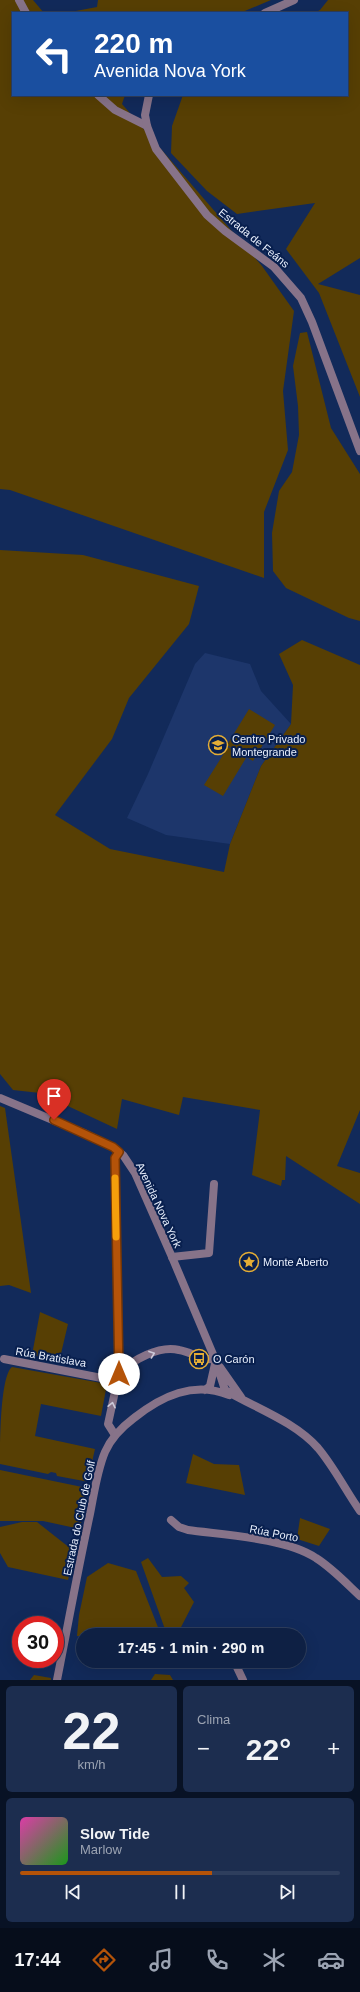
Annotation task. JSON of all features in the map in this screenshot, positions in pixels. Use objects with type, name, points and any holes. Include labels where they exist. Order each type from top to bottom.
[{"type":"street","points":[[19,0],[25,12]]},
{"type":"street","points":[[267,12],[294,0]]},
{"type":"street","points":[[99,96],[114,110],[147,126]]},
{"type":"street","name":"Estrada de Feáns","points":[[149,96],[145,116],[147,126],[156,149],[207,215],[225,231],[274,267],[301,298],[312,322],[360,451]]},
{"type":"street","name":"Avenida Nova York","points":[[0,1098],[68,1126],[113,1147],[119,1152],[135,1173],[215,1359],[223,1391]]},
{"type":"street","points":[[115,1435],[108,1424],[118,1377],[115,1158],[119,1152]]},
{"type":"street","name":"Avenida Nova York","points":[[172,1257],[209,1253],[214,1184]]},
{"type":"street","points":[[118,1377],[136,1360],[166,1350],[178,1349],[207,1360],[215,1359],[214,1373],[210,1386],[204,1390]]},
{"type":"street","name":"Rúa Bratislava","points":[[4,1359],[118,1377]]},
{"type":"street","name":"Avenida Nova York","points":[[215,1359],[243,1401],[294,1429],[318,1448],[360,1512]]},
{"type":"street","points":[[223,1391],[227,1386],[227,1377]]},
{"type":"street","name":"Estrada do Club de Golf","points":[[57,1680],[100,1467],[105,1451],[115,1435],[120,1428],[159,1400],[172,1394],[204,1390],[223,1391],[243,1401]]},
{"type":"street","name":"Rúa Porto","points":[[171,1520],[179,1527],[188,1530],[284,1544],[299,1549],[323,1563],[360,1596]]},
{"type":"street","points":[[237,1668],[243,1680]]},
{"type":"shaded area","points":[[0,0],[33,0],[43,12],[12,12],[12,96],[125,96],[122,104],[262,266],[294,311],[283,391],[288,450],[264,512],[264,578],[10,490],[0,489]]},
{"type":"shaded area","points":[[98,0],[271,0],[242,12],[70,12],[97,7]]},
{"type":"shaded area","points":[[328,0],[360,0],[360,258],[318,284],[360,295],[360,397],[319,293],[286,249],[315,203],[237,214],[207,191],[171,153],[172,126],[183,96],[348,96],[348,12],[316,12],[320,10]]},
{"type":"shaded area","points":[[307,332],[331,428],[360,474],[360,621],[349,618],[286,588],[273,571],[272,533],[279,491],[292,472],[299,435],[298,406],[293,366],[300,333]]},
{"type":"shaded area","points":[[0,550],[83,555],[199,586],[189,624],[129,698],[112,739],[55,815],[110,849],[224,872],[230,844],[261,766],[291,724],[293,685],[279,654],[302,640],[360,665],[360,1110],[337,1166],[360,1173],[360,1204],[286,1156],[285,1180],[282,1180],[281,1186],[252,1175],[260,1110],[183,1097],[179,1115],[122,1099],[117,1129],[40,1093],[13,1090],[0,1074]]},
{"type":"shaded area","name":"Centro Privado Montegrande","points":[[205,653],[250,664],[261,691],[291,724],[261,766],[230,844],[166,835],[127,818],[148,774],[195,664]]},
{"type":"shaded area","points":[[249,709],[275,725],[253,761],[227,745]]},
{"type":"shaded area","points":[[228,747],[246,758],[223,796],[204,785]]},
{"type":"shaded area","points":[[0,1106],[5,1108],[31,1293],[9,1285],[0,1286]]},
{"type":"shaded area","points":[[40,1312],[68,1324],[59,1362],[32,1355]]},
{"type":"shaded area","points":[[12,1367],[107,1384],[101,1416],[41,1404],[35,1436],[95,1449],[92,1462],[90,1462],[89,1468],[91,1469],[89,1482],[57,1476],[56,1473],[51,1472],[48,1474],[0,1464],[3,1397],[8,1373]]},
{"type":"shaded area","points":[[193,1454],[214,1464],[239,1465],[245,1495],[186,1483]]},
{"type":"shaded area","points":[[0,1470],[87,1488],[80,1529],[43,1521],[0,1521]]},
{"type":"shaded area","points":[[300,1518],[330,1529],[319,1546],[297,1539]]},
{"type":"shaded area","points":[[22,1522],[37,1522],[75,1552],[68,1580],[8,1567],[0,1553],[0,1527]]},
{"type":"shaded area","points":[[148,1558],[162,1577],[181,1576],[189,1583],[184,1588],[194,1602],[181,1628],[165,1628],[141,1562]]},
{"type":"shaded area","points":[[108,1563],[136,1571],[158,1628],[78,1628],[87,1577]]},
{"type":"shaded area","points":[[155,1674],[170,1675],[173,1680],[151,1680]]},
{"type":"shaded area","points":[[34,1675],[51,1678],[51,1680],[30,1680]]},
{"type":"slow traffic","points":[[115,1178],[116,1237]]},
{"type":"place","name":"Centro Privado Montegrande","points":[[218,745]]},
{"type":"place","name":"Monte Aberto","points":[[249,1262]]},
{"type":"place","name":"O Carón","points":[[199,1359]]},
{"type":"route","points":[[54,1120],[113,1147],[119,1152],[115,1158],[116,1243],[120,1331],[119,1374]]}]
